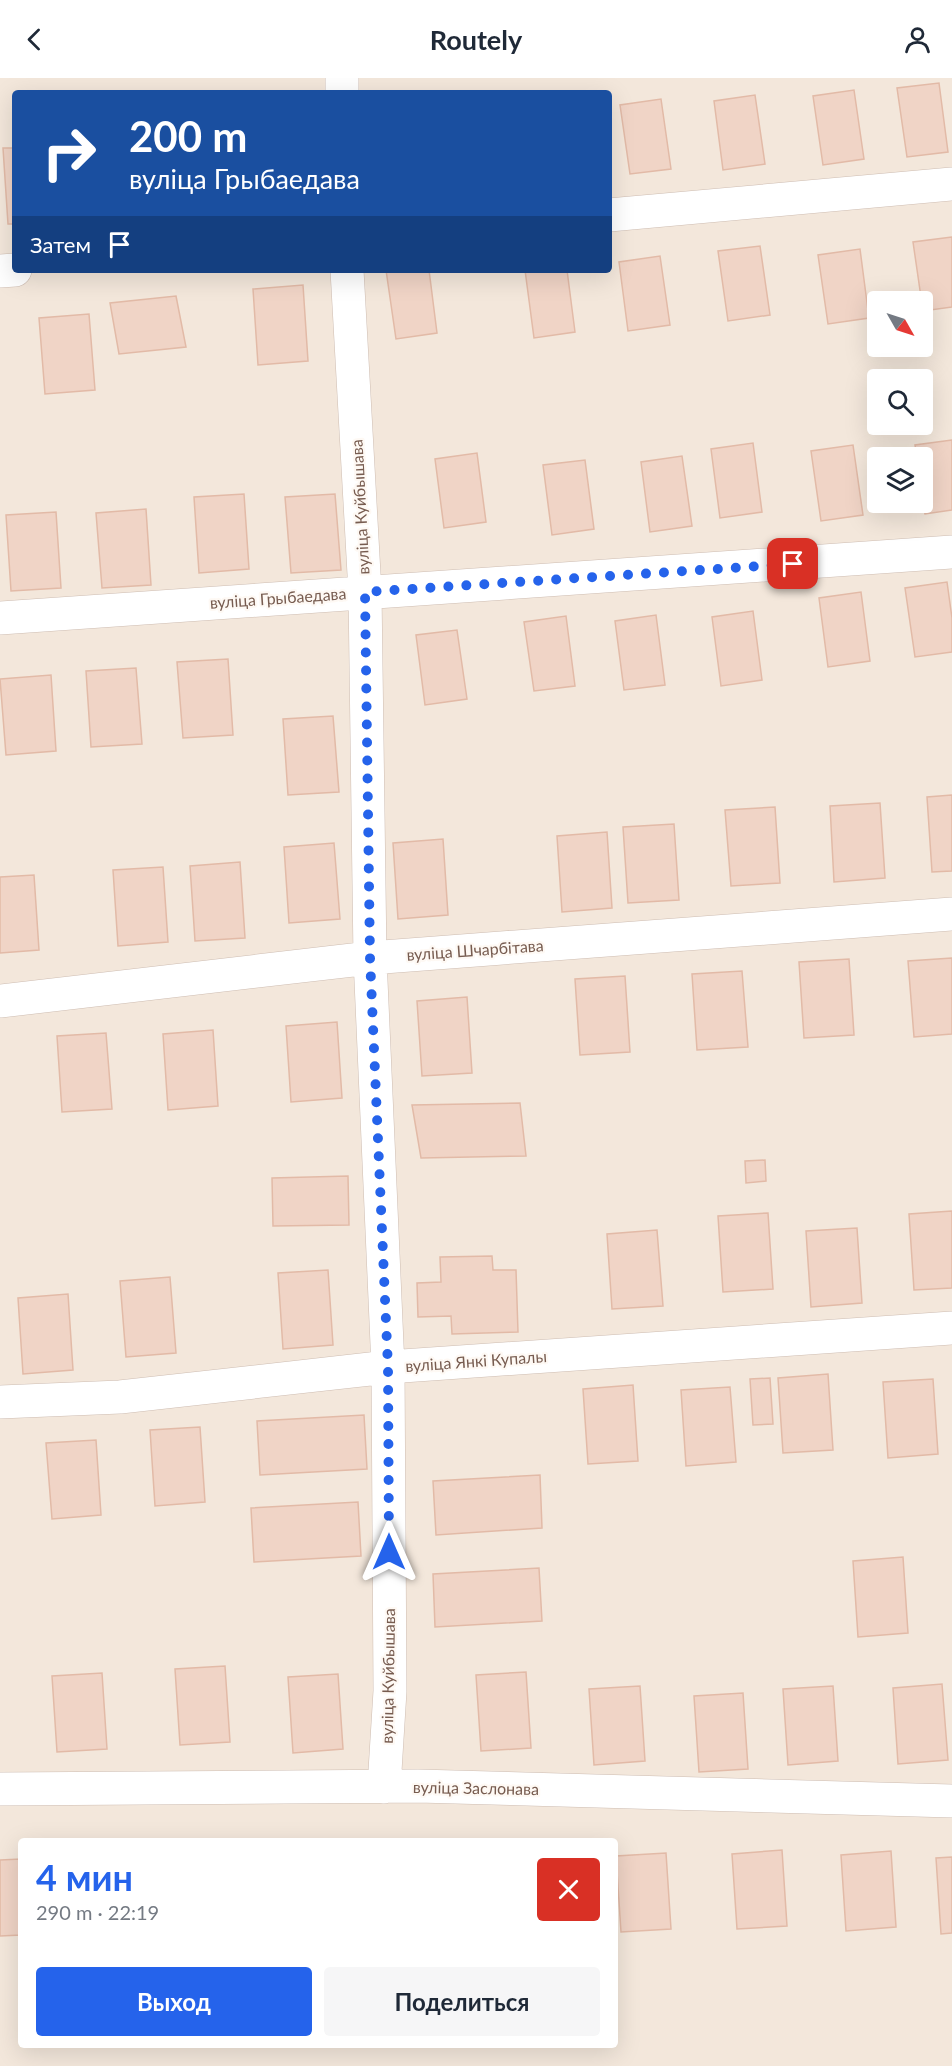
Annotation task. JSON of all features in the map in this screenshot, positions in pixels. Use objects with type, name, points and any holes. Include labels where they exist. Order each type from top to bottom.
[{"type":"street","points":[[612,215],[952,184]]},
{"type":"street","name":"вуліца Куйбышава","points":[[347,273],[365,592],[370,958],[388,1367],[390,1691],[384,1787]]},
{"type":"street","name":"вуліца Грыбаедава","points":[[0,618],[952,552]]},
{"type":"street","name":"вуліца Шчарбітава","points":[[0,1001],[370,958],[952,914]]},
{"type":"street","name":"вуліца Янкі Купалы","points":[[0,1402],[120,1397],[388,1367],[952,1328]]},
{"type":"street","name":"вуліца Заслонава","points":[[0,1789],[417,1786],[952,1801]]},
{"type":"shaded area","points":[[0,78],[952,78],[952,2066],[0,2066]]},
{"type":"building","points":[[939,83],[948,152],[907,157],[897,88]]},
{"type":"building","points":[[854,90],[864,159],[823,165],[813,96]]},
{"type":"building","points":[[755,95],[765,164],[723,170],[714,101]]},
{"type":"building","points":[[661,99],[671,169],[630,174],[620,105]]},
{"type":"building","points":[[3,148],[12,148],[12,224],[8,224]]},
{"type":"building","points":[[952,237],[952,307],[933,310],[933,291],[920,291],[913,242]]},
{"type":"building","points":[[760,246],[770,315],[728,321],[718,251]]},
{"type":"building","points":[[860,249],[867,318],[828,324],[818,255]]},
{"type":"building","points":[[660,256],[670,325],[628,331],[619,262]]},
{"type":"building","points":[[386,273],[429,273],[437,333],[396,339]]},
{"type":"building","points":[[525,273],[567,273],[575,332],[534,338]]},
{"type":"building","points":[[303,285],[308,361],[258,365],[253,289]]},
{"type":"building","points":[[176,296],[186,347],[119,354],[110,303]]},
{"type":"building","points":[[89,314],[95,390],[45,394],[39,318]]},
{"type":"building","points":[[952,440],[952,510],[933,513],[933,447],[915,447],[915,445]]},
{"type":"building","points":[[753,443],[762,512],[720,518],[711,449]]},
{"type":"building","points":[[853,445],[863,515],[821,521],[811,451]]},
{"type":"building","points":[[477,453],[486,522],[444,528],[435,459]]},
{"type":"building","points":[[682,456],[692,526],[650,532],[641,462]]},
{"type":"building","points":[[585,460],[594,529],[552,535],[543,465]]},
{"type":"building","points":[[244,494],[249,569],[199,573],[194,497]]},
{"type":"building","points":[[335,494],[341,570],[291,573],[285,497]]},
{"type":"building","points":[[146,509],[151,585],[102,588],[96,513]]},
{"type":"building","points":[[56,512],[61,588],[11,591],[6,515]]},
{"type":"building","points":[[947,582],[952,618],[952,652],[915,657],[905,588]]},
{"type":"building","points":[[861,592],[870,661],[828,667],[819,598]]},
{"type":"building","points":[[753,611],[762,680],[721,686],[712,617]]},
{"type":"building","points":[[656,615],[665,685],[624,690],[615,621]]},
{"type":"building","points":[[566,616],[575,686],[534,691],[524,622]]},
{"type":"building","points":[[457,630],[467,699],[425,705],[416,635]]},
{"type":"building","points":[[228,659],[233,735],[183,738],[177,662]]},
{"type":"building","points":[[136,668],[142,744],[91,747],[86,671]]},
{"type":"building","points":[[51,675],[56,751],[6,755],[0,679]]},
{"type":"building","points":[[333,716],[339,792],[288,795],[283,719]]},
{"type":"building","points":[[952,795],[952,871],[932,872],[927,797]]},
{"type":"building","points":[[880,803],[885,878],[834,882],[830,806]]},
{"type":"building","points":[[775,807],[780,883],[731,886],[725,810]]},
{"type":"building","points":[[674,824],[679,900],[628,903],[623,827]]},
{"type":"building","points":[[607,832],[612,908],[562,912],[557,836]]},
{"type":"building","points":[[443,839],[448,915],[398,919],[393,843]]},
{"type":"building","points":[[334,843],[340,919],[289,923],[284,847]]},
{"type":"building","points":[[240,862],[245,938],[195,941],[190,866]]},
{"type":"building","points":[[163,867],[168,942],[118,946],[113,870]]},
{"type":"building","points":[[34,875],[39,950],[0,953],[0,877]]},
{"type":"building","points":[[952,958],[952,1034],[914,1037],[908,961]]},
{"type":"building","points":[[849,959],[854,1035],[804,1038],[799,962]]},
{"type":"building","points":[[742,971],[748,1047],[697,1050],[692,974]]},
{"type":"building","points":[[625,976],[630,1052],[580,1055],[575,979]]},
{"type":"building","points":[[467,997],[472,1073],[422,1076],[417,1001]]},
{"type":"building","points":[[337,1022],[342,1098],[291,1102],[286,1026]]},
{"type":"building","points":[[213,1030],[218,1106],[168,1110],[163,1034]]},
{"type":"building","points":[[106,1033],[112,1109],[62,1112],[57,1036]]},
{"type":"building","points":[[520,1103],[526,1156],[421,1158],[412,1105]]},
{"type":"building","points":[[765,1160],[766,1181],[746,1183],[745,1161]]},
{"type":"building","points":[[348,1176],[349,1225],[273,1226],[272,1178]]},
{"type":"building","points":[[952,1211],[952,1288],[914,1290],[909,1214]]},
{"type":"building","points":[[768,1213],[773,1289],[723,1292],[718,1216]]},
{"type":"building","points":[[857,1228],[862,1303],[811,1307],[806,1231]]},
{"type":"building","points":[[657,1230],[663,1306],[612,1309],[607,1234]]},
{"type":"building","points":[[492,1256],[493,1270],[516,1270],[518,1332],[452,1334],[451,1316],[418,1317],[417,1283],[441,1282],[440,1257]]},
{"type":"building","points":[[328,1270],[333,1345],[283,1349],[278,1273]]},
{"type":"building","points":[[170,1277],[176,1353],[126,1357],[120,1281]]},
{"type":"building","points":[[68,1294],[73,1370],[23,1374],[18,1298]]},
{"type":"building","points":[[828,1374],[833,1450],[783,1453],[778,1378]]},
{"type":"building","points":[[770,1378],[773,1424],[753,1425],[750,1379]]},
{"type":"building","points":[[933,1379],[938,1454],[888,1458],[883,1382]]},
{"type":"building","points":[[633,1385],[638,1461],[588,1464],[583,1389]]},
{"type":"building","points":[[730,1387],[736,1462],[686,1466],[681,1390]]},
{"type":"building","points":[[364,1415],[367,1469],[260,1475],[257,1421]]},
{"type":"building","points":[[200,1427],[205,1502],[155,1506],[150,1430]]},
{"type":"building","points":[[96,1440],[101,1515],[52,1519],[46,1443]]},
{"type":"building","points":[[540,1475],[542,1528],[436,1535],[433,1481]]},
{"type":"building","points":[[358,1502],[361,1556],[254,1562],[251,1508]]},
{"type":"building","points":[[903,1557],[908,1633],[858,1637],[853,1561]]},
{"type":"building","points":[[539,1568],[542,1621],[435,1627],[433,1574]]},
{"type":"building","points":[[225,1666],[230,1742],[180,1745],[175,1669]]},
{"type":"building","points":[[526,1672],[531,1748],[481,1751],[476,1675]]},
{"type":"building","points":[[102,1673],[107,1749],[57,1752],[52,1676]]},
{"type":"building","points":[[338,1674],[343,1749],[293,1753],[288,1677]]},
{"type":"building","points":[[942,1684],[948,1760],[898,1764],[893,1688]]},
{"type":"building","points":[[640,1686],[645,1761],[594,1765],[589,1689]]},
{"type":"building","points":[[833,1686],[838,1761],[788,1765],[783,1689]]},
{"type":"building","points":[[743,1693],[748,1769],[699,1772],[694,1696]]},
{"type":"building","points":[[782,1850],[787,1926],[737,1929],[732,1854]]},
{"type":"building","points":[[891,1851],[896,1927],[846,1931],[841,1855]]},
{"type":"building","points":[[666,1853],[671,1929],[621,1932],[618,1856]]},
{"type":"building","points":[[952,1857],[952,1933],[941,1934],[936,1858]]},
{"type":"building","points":[[18,1859],[18,1935],[0,1936],[0,1860]]},
{"type":"route","points":[[389,1552],[388,1367],[370,958],[365,592],[793,564]]}]
